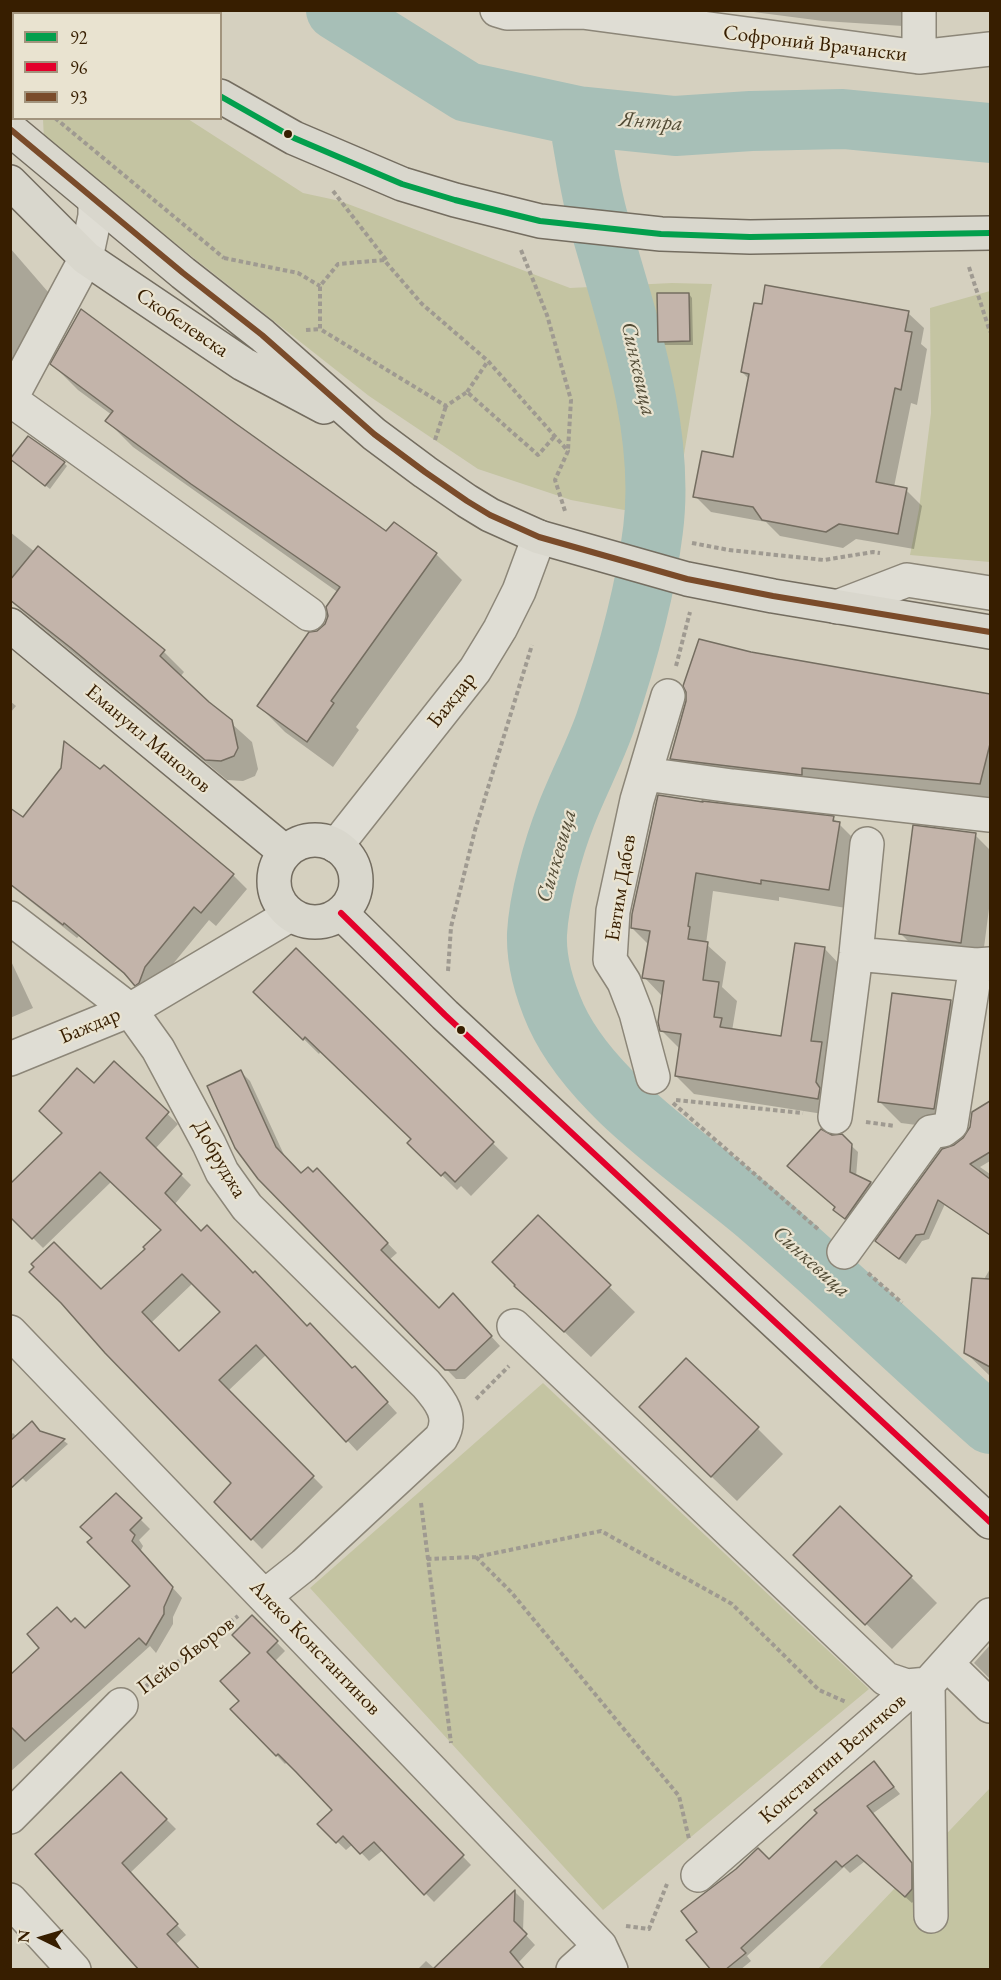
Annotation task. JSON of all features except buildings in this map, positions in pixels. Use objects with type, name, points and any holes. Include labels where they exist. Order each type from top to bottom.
[{"type":"main road","points":[[222,97],[294,138],[402,184],[540,221],[661,234],[750,237],[990,233]]},
{"type":"main road","name":"Скобелевска","points":[[10,129],[183,273],[262,335],[374,434],[466,501],[490,515],[683,595],[837,607],[990,632]]},
{"type":"main road","name":"Скобелевска","points":[[10,183],[86,258],[243,364],[374,434]]},
{"type":"main road","name":"Емануил Манолов","points":[[10,626],[285,852]]},
{"type":"main road","points":[[304,841],[326,841],[336,846],[349,860],[356,879],[349,904],[341,914],[316,923],[303,921],[290,915],[281,905],[275,892],[273,878],[277,864],[285,852],[304,841]]},
{"type":"main road","points":[[341,914],[445,1014],[990,1522]]},
{"type":"street","name":"Софроний Врачански","points":[[497,10],[507,13],[581,11],[919,57],[990,49]]},
{"type":"street","points":[[919,10],[919,57]]},
{"type":"street","points":[[95,200],[95,216],[86,258],[11,400],[309,614]]},
{"type":"street","name":"Баждар","points":[[336,846],[476,670],[519,591],[558,543]]},
{"type":"street","points":[[837,607],[907,580],[990,593]]},
{"type":"street","name":"Евтим Дабев","points":[[652,1077],[636,1013],[624,982],[610,960],[613,911],[636,800],[668,696]]},
{"type":"street","points":[[645,774],[990,815]]},
{"type":"street","points":[[835,1117],[856,954],[867,844]]},
{"type":"street","name":"Баждар","points":[[10,1059],[130,1010],[290,915]]},
{"type":"street","name":"Добруджа","points":[[10,918],[130,1010],[158,1049],[222,1172],[247,1207],[426,1384],[438,1398],[447,1417],[446,1430]]},
{"type":"street","points":[[844,1252],[931,1132],[943,1130],[951,1124],[983,965],[856,954]]},
{"type":"street","name":"Алеко Константинов","points":[[10,1332],[458,1797],[605,1958]]},
{"type":"street","points":[[523,1334],[886,1679],[907,1686],[937,1674]]},
{"type":"street","points":[[265,1596],[304,1565],[441,1438],[446,1430]]},
{"type":"street","name":"Константин Величков","points":[[698,1875],[906,1694],[937,1674],[990,1615]]},
{"type":"street","points":[[937,1674],[990,1706]]},
{"type":"street","points":[[931,1916],[937,1674]]},
{"type":"street","name":"Пейо Яворов","points":[[10,1817],[121,1706]]},
{"type":"street","points":[[10,1900],[74,1970]]},
{"type":"street","points":[[573,1970],[605,1958]]},
{"type":"path","points":[[57,120],[224,258],[297,273],[320,286]]},
{"type":"path","points":[[340,201],[422,304]]},
{"type":"path","points":[[958,234],[990,332]]},
{"type":"path","points":[[183,273],[224,258]]},
{"type":"path","points":[[488,361],[467,392],[446,406],[320,329],[320,286],[338,264],[384,260],[422,304],[488,361],[568,451]]},
{"type":"path","points":[[527,266],[547,315],[571,400],[568,451],[555,480],[567,515],[558,543]]},
{"type":"path","points":[[467,392],[538,455],[554,437]]},
{"type":"path","points":[[696,544],[729,550],[824,560],[873,552],[883,554]]},
{"type":"path","points":[[668,696],[690,612],[683,595]]},
{"type":"path","points":[[445,1014],[451,927],[475,830],[533,641]]},
{"type":"path","points":[[652,1077],[668,1099],[902,1303]]},
{"type":"path","points":[[446,1430],[523,1334]]},
{"type":"path","points":[[416,1461],[458,1797]]},
{"type":"path","points":[[428,1559],[476,1557],[601,1531],[732,1604],[819,1690],[880,1717]]},
{"type":"path","points":[[476,1557],[511,1593],[679,1796],[698,1875],[667,1884],[649,1929],[619,1924],[605,1958]]},
{"type":"path","name":"Пейо Яворов","points":[[121,1706],[265,1596]]},
{"type":"green space","points":[[43,120],[190,120],[303,193],[340,201],[570,288],[672,283],[712,284],[676,503],[667,518],[571,500],[478,469],[369,396],[44,140]]},
{"type":"green space","points":[[990,291],[990,562],[910,555],[919,509],[931,413],[930,308]]},
{"type":"green space","points":[[543,1383],[869,1689],[603,1910],[310,1588]]},
{"type":"green space","points":[[990,1788],[990,1969],[818,1969]]},
{"type":"waterway","name":"Янтра","points":[[336,10],[467,92],[578,116],[675,126],[751,121],[843,119],[990,133]]},
{"type":"waterway","name":"Синкевица","points":[[578,116],[596,209],[641,374],[649,413],[656,492],[650,554],[627,652],[601,735],[561,828],[544,889],[538,920],[537,944],[545,986],[556,1016],[573,1046],[620,1100],[648,1126],[791,1243],[990,1424]]},
{"type":"transit line","name":"92","points":[[222,97],[294,138],[402,184],[540,221],[661,234],[750,237],[990,233]]},
{"type":"transit line","name":"93","points":[[10,129],[183,273],[262,335],[374,434],[425,472],[490,515],[539,537],[687,579],[773,596],[990,632]]},
{"type":"transit line","name":"96","points":[[341,913],[445,1015],[990,1522]]}]
